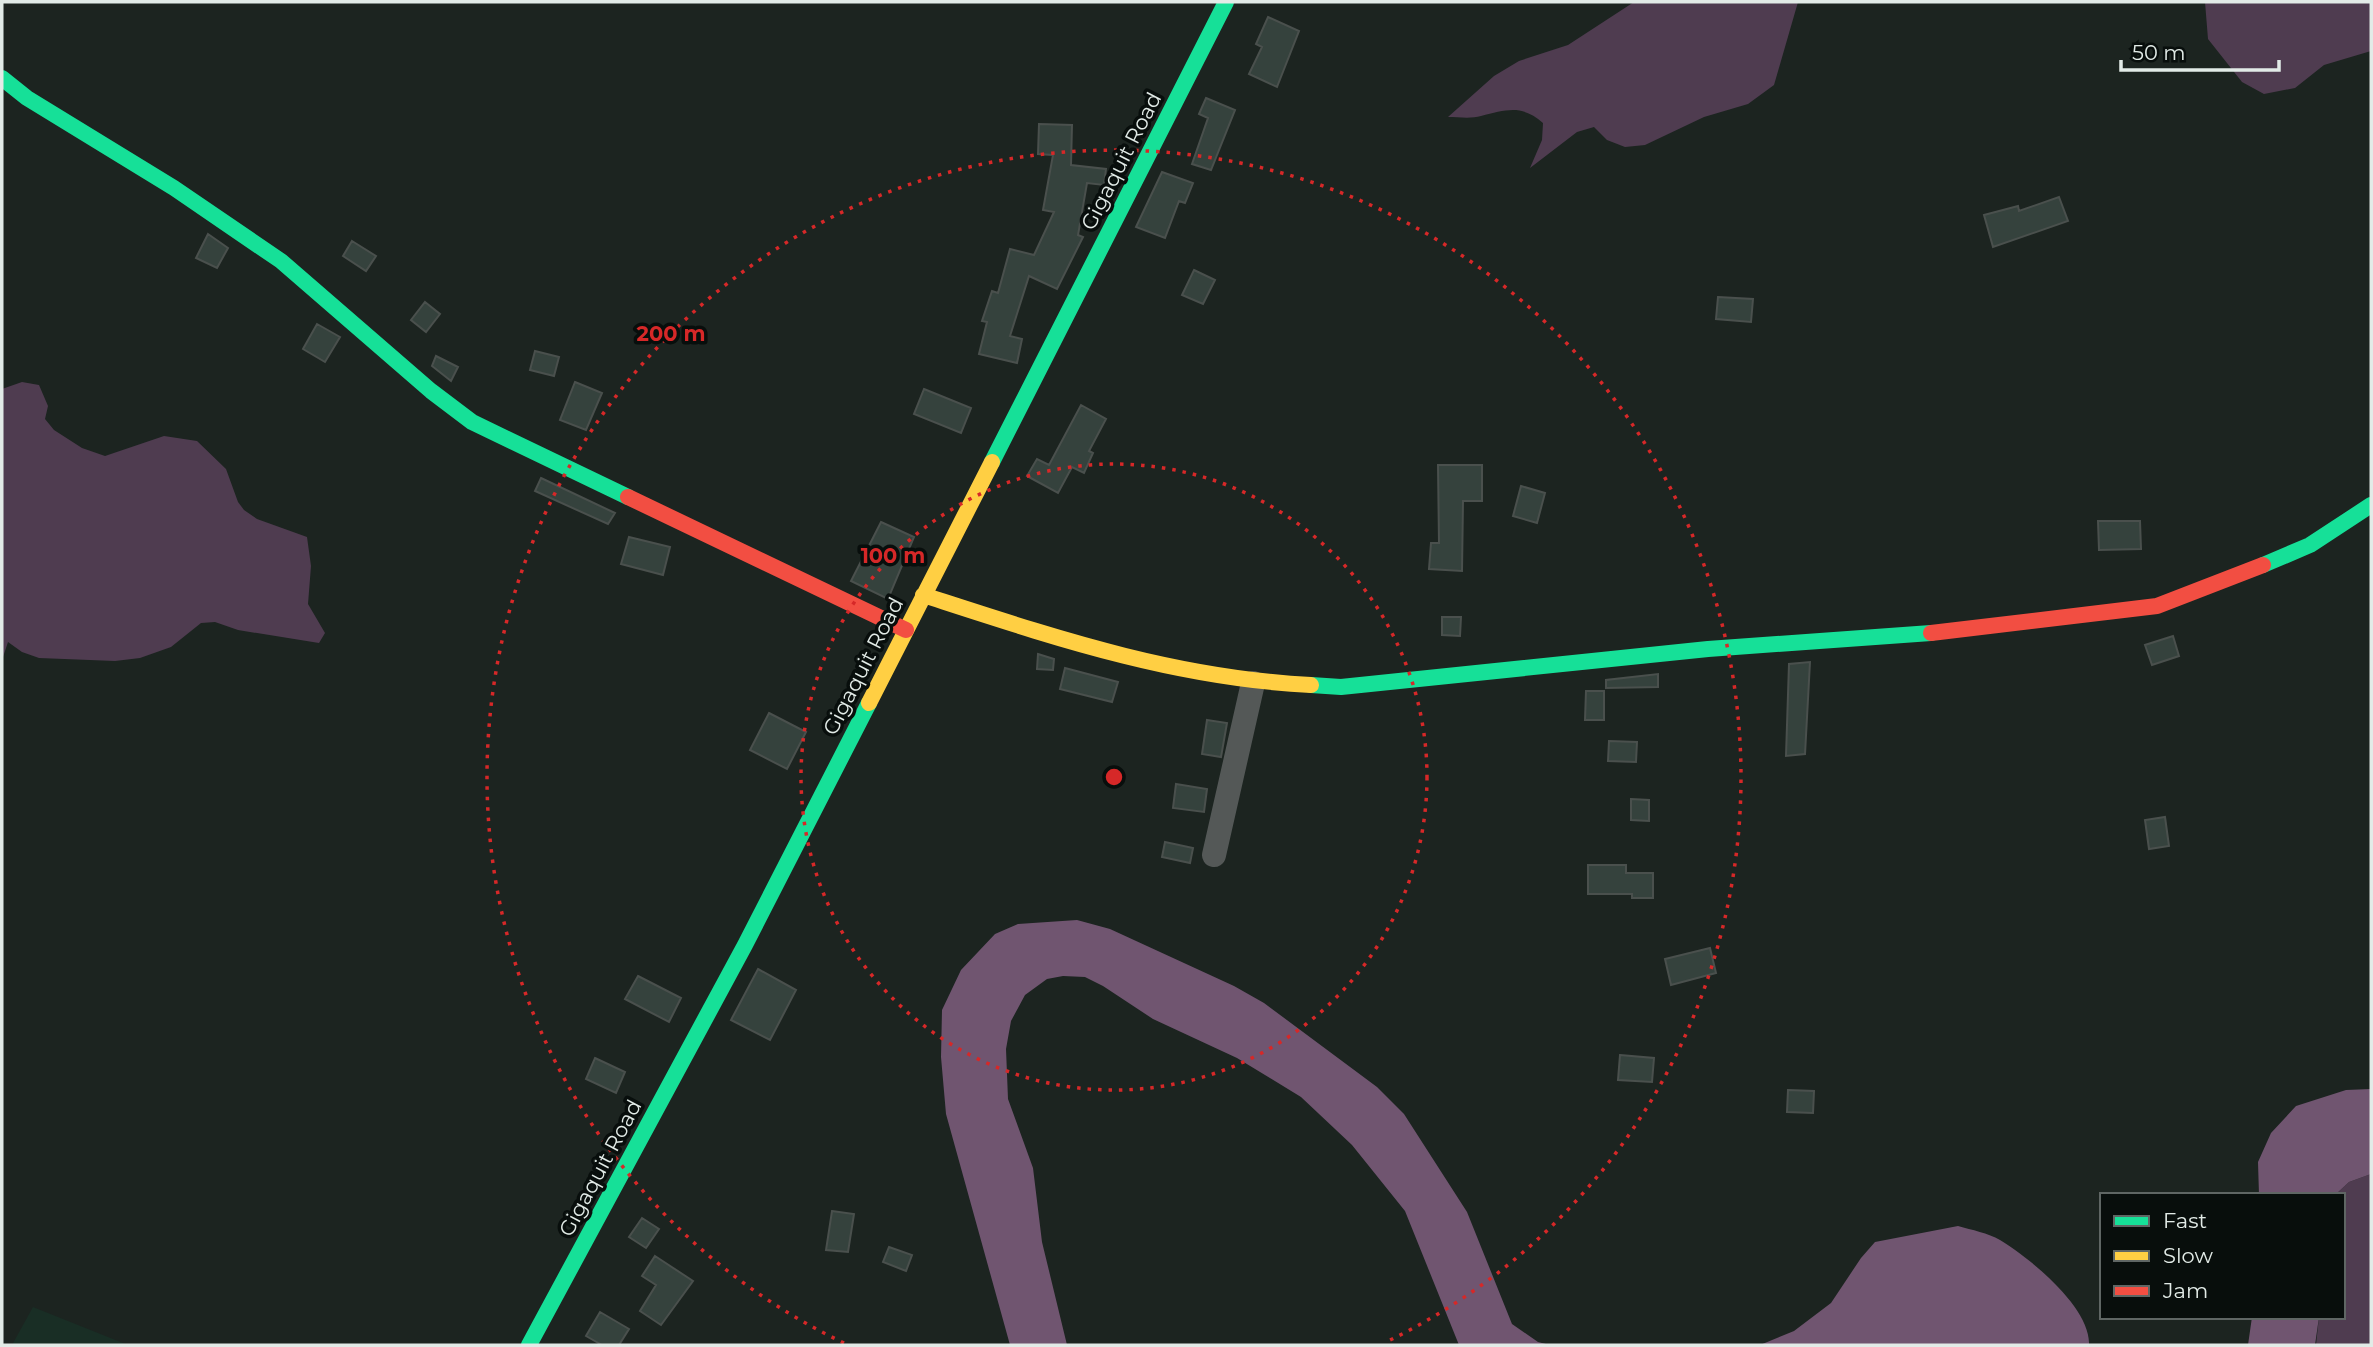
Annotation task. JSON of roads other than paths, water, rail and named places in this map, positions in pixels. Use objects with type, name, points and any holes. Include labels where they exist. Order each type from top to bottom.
[{"type":"street","name":"Gigaquit Road","points":[[530,1345],[745,944],[1226,2]]},
{"type":"street","points":[[2,78],[27,98],[195,201],[267,251],[316,288],[432,394],[472,422],[905,629]]},
{"type":"street","points":[[923,595],[1085,648],[1252,682],[1341,687],[1707,649],[1912,635],[2157,606],[2216,586],[2310,545],[2354,519],[2371,505]]},
{"type":"street","points":[[1214,855],[1252,682]]}]
